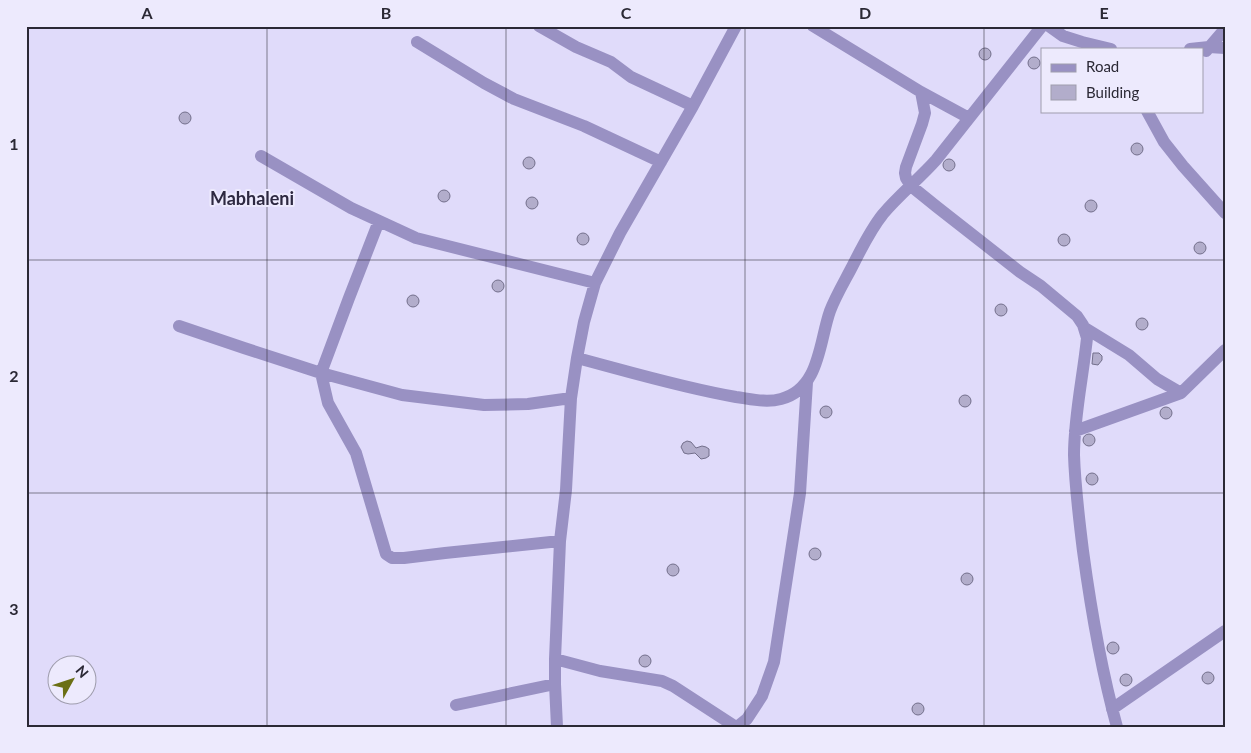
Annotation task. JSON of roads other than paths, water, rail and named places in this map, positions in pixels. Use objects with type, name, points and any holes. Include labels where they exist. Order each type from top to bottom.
[{"type":"street","points":[[539,26],[576,47],[612,62],[631,77],[694,106]]},
{"type":"street","points":[[557,727],[555,659],[560,541],[566,490],[571,398],[584,322],[595,283],[620,233],[694,106],[736,26]]},
{"type":"street","points":[[813,26],[830,30],[921,92],[969,118]]},
{"type":"street","points":[[577,358],[713,393],[762,401],[780,400],[792,395],[807,382],[817,364],[830,311],[858,255],[881,216],[936,160],[1042,26]]},
{"type":"street","points":[[1049,26],[1076,48]]},
{"type":"street","points":[[1206,51],[1225,29]]},
{"type":"street","points":[[1063,36],[1107,48]]},
{"type":"street","points":[[418,42],[484,83],[514,99],[584,126],[661,162]]},
{"type":"street","points":[[1206,51],[1225,48]]},
{"type":"street","points":[[921,92],[925,113],[905,173],[912,186],[1020,272],[1041,286],[1077,316],[1085,328],[1129,355],[1157,379],[1181,393]]},
{"type":"street","points":[[1152,114],[1157,131],[1164,142],[1182,166],[1225,213]]},
{"type":"street","points":[[261,156],[351,208],[416,238],[595,283]]},
{"type":"street","points":[[379,221],[321,373],[328,403],[356,453],[386,554],[392,558],[404,558],[560,541]]},
{"type":"street","points":[[179,326],[321,373],[402,395],[484,405],[528,404],[571,398]]},
{"type":"street","points":[[1085,328],[1086,338],[1075,431],[1076,485],[1087,581],[1099,647],[1117,727]]},
{"type":"street","points":[[1075,431],[1181,393],[1225,350]]},
{"type":"street","points":[[555,659],[600,671],[662,681],[673,686],[736,727],[747,719],[762,696],[774,662],[800,493],[807,382]]},
{"type":"street","points":[[1112,709],[1225,631]]},
{"type":"street","points":[[456,705],[555,684]]},
{"type":"district","name":"Mabhaleni","points":[[252,199]]}]
